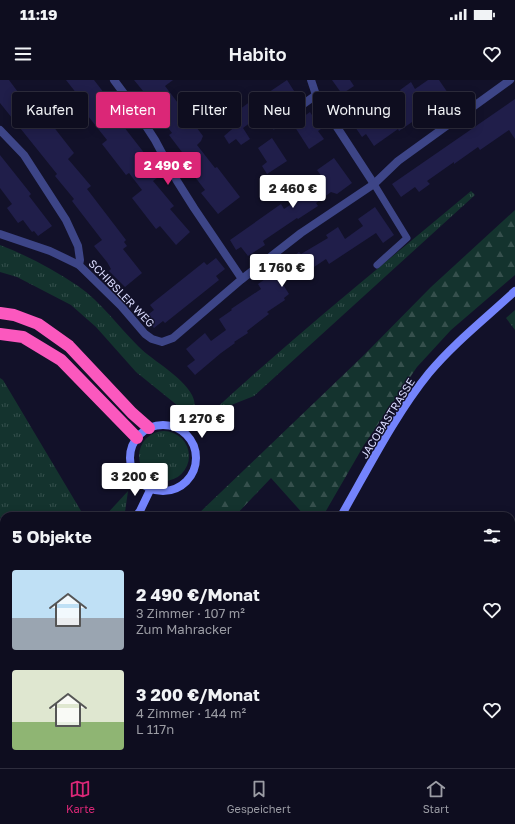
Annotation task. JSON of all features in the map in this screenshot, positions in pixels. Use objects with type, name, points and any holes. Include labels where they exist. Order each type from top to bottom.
[{"type":"highway","points":[[0,313],[14,315],[38,324],[69,346],[132,413],[149,428]]},
{"type":"highway","points":[[0,334],[23,337],[61,360],[137,438]]},
{"type":"street","points":[[114,80],[155,140],[177,181],[242,279]]},
{"type":"street","points":[[311,80],[315,92]]},
{"type":"street","name":"SCHIBSLER WEG","points":[[0,130],[24,155],[66,220],[78,246],[80,260],[79,265],[121,306],[145,334],[152,339],[162,342],[173,338],[242,279],[301,233],[374,184],[398,161],[510,80]]},
{"type":"street","points":[[338,128],[374,184]]},
{"type":"street","points":[[0,234],[50,251],[79,265]]},
{"type":"street","name":"JACOBASTRASSE","points":[[343,512],[405,405],[429,373],[453,347],[515,291]]},
{"type":"street","points":[[161,425],[173,426],[184,432],[192,441],[196,450],[196,461],[193,471],[188,479],[180,486],[171,490],[150,488],[141,482],[134,472],[131,461],[132,449],[137,438],[149,428],[161,425]]},
{"type":"street","points":[[139,512],[150,488]]},
{"type":"lane","points":[[374,184],[407,238],[377,265]]},
{"type":"green space","points":[[471,191],[475,195],[254,396],[211,413],[307,328]]},
{"type":"green space","points":[[515,210],[515,275],[451,330],[417,367],[364,445],[325,512],[301,512],[271,478],[239,512],[200,512],[364,355],[431,287]]},
{"type":"green space","points":[[0,245],[50,268],[78,286],[94,299],[144,352],[174,375],[187,388],[192,395],[195,404],[193,418],[136,372],[96,327],[71,305],[17,277],[0,272]]},
{"type":"green space","points":[[515,310],[515,330],[506,318]]},
{"type":"green space","points":[[0,378],[3,380],[82,512],[0,512]]},
{"type":"green space","points":[[164,431],[174,433],[182,438],[187,446],[189,456],[187,466],[182,474],[174,479],[164,481],[154,479],[146,474],[141,466],[139,456],[141,446],[146,438],[154,433]]},
{"type":"green space","points":[[128,491],[125,512],[109,512]]},
{"type":"building","points":[[0,80],[9,80],[18,92],[12,92],[12,118],[0,103]]},
{"type":"building","points":[[66,80],[94,80],[103,92],[96,92],[96,126],[88,116],[88,92],[75,92]]},
{"type":"building","points":[[134,80],[173,80],[165,86],[170,92],[144,92]]},
{"type":"building","points":[[287,80],[295,92],[269,92]]},
{"type":"building","points":[[332,80],[350,80],[354,86],[345,92],[341,92]]},
{"type":"building","points":[[428,80],[439,80],[447,92],[413,92],[413,121],[405,127],[405,92],[401,92],[400,90],[411,82],[415,89]]},
{"type":"building","points":[[170,93],[178,103],[178,128],[197,128],[203,136],[197,145],[215,168],[217,167],[240,197],[218,214],[201,193],[205,190],[188,168],[189,167],[185,162],[188,160],[169,135],[172,133],[168,128],[170,128]]},
{"type":"building","points":[[515,99],[515,139],[509,130],[480,150],[478,147],[454,164],[454,162],[427,181],[430,184],[419,192],[415,187],[401,197],[392,184]]},
{"type":"building","points":[[249,102],[249,124],[243,128],[250,139],[241,145],[236,139],[229,144],[224,136],[233,128],[241,128],[241,108]]},
{"type":"building","points":[[310,112],[313,117],[313,128],[320,128],[318,131],[324,139],[309,149],[296,128],[305,128],[305,116]]},
{"type":"building","points":[[20,128],[54,128],[74,153],[68,159],[91,186],[87,189],[126,240],[124,242],[127,246],[123,249],[142,273],[125,287],[109,271],[111,269],[107,262],[94,246],[102,240],[72,201],[74,199],[55,176],[57,174]]},
{"type":"building","points":[[98,128],[125,128],[145,154],[141,157],[157,178],[153,181],[174,206],[170,209],[190,232],[176,245],[160,226],[156,229],[132,198],[142,190],[129,173],[126,175],[102,144],[107,140]]},
{"type":"building","points":[[356,128],[403,128],[399,131],[398,129],[374,146],[366,134],[362,137]]},
{"type":"building","points":[[272,138],[287,161],[267,174],[262,166],[267,162],[258,148]]},
{"type":"building","points":[[0,155],[31,194],[29,196],[52,226],[38,236],[34,231],[32,232],[23,220],[18,223],[7,208],[12,204],[0,188]]},
{"type":"building","points":[[334,158],[352,183],[337,194],[331,192],[316,203],[318,206],[263,241],[265,245],[248,256],[241,247],[236,250],[230,240],[281,204],[284,209],[308,193],[305,189],[322,177],[317,170]]},
{"type":"building","points":[[375,207],[394,235],[383,243],[376,233],[329,264],[326,259],[311,269],[308,265],[282,283],[289,294],[284,298],[285,300],[267,312],[269,314],[247,331],[248,333],[234,342],[235,343],[195,375],[187,366],[195,360],[186,349],[205,333],[211,341],[226,330],[219,319],[261,289],[258,284],[284,266],[283,264],[299,252],[301,254],[328,238],[326,235],[338,227],[345,239],[363,226],[358,219]]},
{"type":"building","points":[[216,258],[225,269],[216,276],[219,280],[165,323],[163,321],[154,328],[145,317],[154,310],[150,305],[204,262],[207,265]]}]
